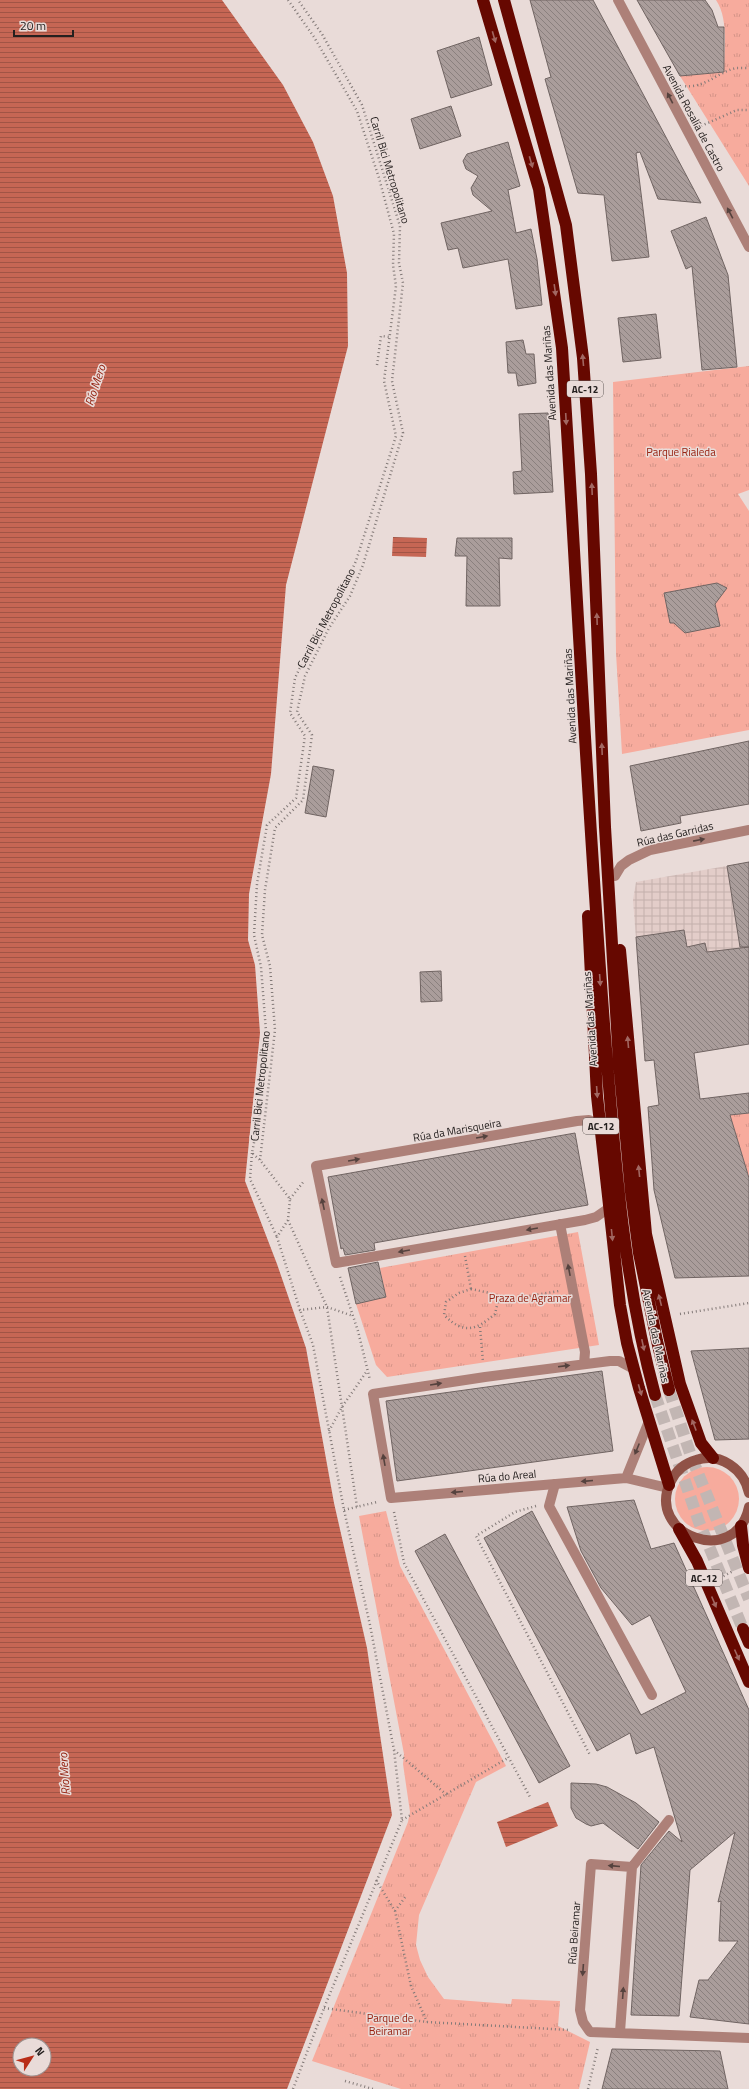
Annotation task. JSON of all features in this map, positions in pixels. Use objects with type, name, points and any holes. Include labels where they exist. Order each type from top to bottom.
[{"type":"highway","name":"Avenida das Mariñas","points":[[483,0],[539,189],[555,290],[562,348],[595,914],[613,1144],[627,1260],[642,1343],[655,1395]]},
{"type":"highway","name":"Avenida das Mariñas","points":[[504,0],[566,225],[583,358],[591,474],[604,788],[616,1019],[632,1192],[644,1281],[669,1390]]},
{"type":"highway","name":"AC-12","points":[[587,759],[585,871],[597,1096],[602,1126],[609,1208],[620,1305],[634,1369],[669,1487]]},
{"type":"highway","name":"AC-12","points":[[604,788],[615,876],[644,1217],[664,1316],[688,1409],[701,1443],[713,1458]]},
{"type":"highway","points":[[741,1526],[748,1567]]},
{"type":"highway","name":"AC-12","points":[[679,1529],[697,1561],[749,1682]]},
{"type":"highway","points":[[743,1629],[749,1643]]},
{"type":"street","name":"Avenida Rosalía de Castro","points":[[618,0],[749,247]]},
{"type":"street","name":"Rúa das Garridas","points":[[615,876],[621,866],[628,860],[650,850],[749,830]]},
{"type":"street","name":"Rúa da Marisqueira","points":[[336,1263],[316,1166],[577,1121],[589,1120],[602,1126]]},
{"type":"street","points":[[336,1263],[596,1217],[609,1208]]},
{"type":"street","points":[[560,1224],[585,1352],[584,1364]]},
{"type":"street","points":[[391,1498],[373,1394],[485,1376],[584,1364],[619,1361],[634,1369]]},
{"type":"street","points":[[626,1478],[649,1421]]},
{"type":"street","points":[[749,1493],[744,1478],[735,1468],[724,1461],[713,1458],[698,1459],[685,1465],[674,1476],[669,1487],[668,1509],[674,1523],[679,1529],[694,1538],[711,1541],[727,1536],[741,1526],[749,1507]]},
{"type":"street","points":[[735,1468],[749,1472]]},
{"type":"street","name":"Rúa do Areal","points":[[391,1498],[626,1478],[669,1487]]},
{"type":"street","points":[[555,1484],[549,1506],[652,1696]]},
{"type":"street","points":[[620,2032],[632,1867],[669,1820]]},
{"type":"street","name":"Rúa Beiramar","points":[[590,2032],[584,2022],[580,2010],[591,1864],[632,1867]]},
{"type":"street","points":[[590,2032],[749,2038]]},
{"type":"path","points":[[288,0],[314,37],[357,112],[379,178],[394,234],[393,265],[396,286],[391,337],[384,382],[396,436],[356,561],[342,592],[319,628],[295,678],[290,713],[305,736],[296,798],[267,825],[257,884],[254,935],[262,967],[266,1031],[260,1111],[252,1153],[250,1179],[277,1238],[313,1345],[344,1510],[370,1625],[394,1750],[402,1820],[376,1879],[324,2008],[294,2089]]},
{"type":"path","name":"Carril Bici Metropolitano","points":[[260,1160],[275,1030],[270,966],[262,935],[265,890],[275,828],[303,800],[312,735],[297,712],[305,676],[329,628],[350,596],[363,565],[403,433],[392,381],[403,283],[399,263],[400,226],[362,105],[322,34],[298,0]]},
{"type":"path","points":[[663,84],[687,87],[710,82],[735,68],[749,68]]},
{"type":"path","points":[[688,134],[709,122],[737,110],[749,110]]},
{"type":"path","points":[[377,365],[380,336],[391,337]]},
{"type":"path","points":[[252,1153],[260,1160],[290,1199],[288,1220],[277,1238]]},
{"type":"path","points":[[288,1220],[327,1307],[357,1507]]},
{"type":"path","points":[[463,1241],[471,1289]]},
{"type":"path","points":[[336,1263],[353,1316],[373,1394]]},
{"type":"path","points":[[471,1289],[490,1293],[498,1301],[495,1314],[480,1327],[467,1328],[453,1324],[444,1315],[446,1302],[459,1293],[471,1289]]},
{"type":"path","points":[[498,1301],[572,1289]]},
{"type":"path","points":[[664,1316],[749,1303]]},
{"type":"path","points":[[300,1310],[327,1307],[353,1316]]},
{"type":"path","points":[[480,1327],[485,1376]]},
{"type":"path","points":[[329,1432],[342,1407],[367,1371]]},
{"type":"path","points":[[344,1510],[391,1498],[404,1563],[530,1797]]},
{"type":"path","points":[[549,1506],[532,1506],[515,1512],[476,1536],[590,1755]]},
{"type":"path","points":[[706,1584],[748,1567]]},
{"type":"path","points":[[394,1750],[447,1795]]},
{"type":"path","points":[[402,1820],[508,1758]]},
{"type":"path","points":[[376,1879],[395,1911],[411,1986],[427,2022]]},
{"type":"path","points":[[395,1911],[406,1896]]},
{"type":"path","points":[[324,2008],[427,2022],[590,2032]]},
{"type":"path","points":[[588,2089],[602,2033]]},
{"type":"path","points":[[346,2081],[373,2089]]},
{"type":"shaded area","points":[[749,862],[749,1003],[642,1019],[633,900],[636,882]]},
{"type":"green space","points":[[716,0],[749,0],[749,186],[680,76],[724,72],[725,35],[723,16]]},
{"type":"green space","name":"Parque Rialeda","points":[[749,366],[749,490],[738,494],[749,511],[749,730],[622,754],[616,653],[613,382]]},
{"type":"green space","points":[[749,1113],[749,1178],[730,1115]]},
{"type":"green space","name":"Praza de Agramar","points":[[578,1232],[599,1345],[387,1377],[376,1365],[356,1304],[386,1297],[380,1268]]},
{"type":"green space","points":[[701,1467],[713,1467],[730,1476],[737,1487],[739,1499],[737,1511],[730,1522],[713,1531],[701,1531],[689,1526],[680,1517],[675,1505],[675,1493],[680,1481],[689,1472]]},
{"type":"green space","name":"Parque de Beiramar","points":[[386,1511],[400,1566],[506,1766],[476,1782],[419,1915],[416,1945],[420,1960],[428,1977],[444,1999],[511,2004],[512,1999],[560,2001],[558,2026],[590,2042],[579,2089],[401,2089],[312,2061],[408,1822],[410,1812],[403,1764],[404,1754],[359,1516]]},
{"type":"water","name":"Río Mero","points":[[0,0],[222,0],[283,85],[313,142],[333,196],[347,273],[348,346],[286,585],[271,774],[249,894],[248,940],[255,965],[260,1033],[245,1181],[277,1264],[306,1348],[334,1503],[367,1648],[392,1815],[287,2089],[0,2089]]},
{"type":"water","points":[[393,537],[427,538],[426,557],[392,556]]},
{"type":"water","points":[[548,1802],[558,1826],[506,1847],[497,1822]]},
{"type":"building","points":[[530,0],[593,0],[701,203],[658,199],[640,152],[636,153],[649,257],[612,261],[604,195],[578,193],[545,79],[551,77]]},
{"type":"building","points":[[637,0],[705,0],[712,10],[718,27],[724,27],[724,72],[680,76]]},
{"type":"building","points":[[479,37],[492,85],[451,98],[437,51]]},
{"type":"building","points":[[451,106],[461,136],[420,149],[411,119]]},
{"type":"building","points":[[508,142],[520,186],[508,190],[516,233],[531,229],[537,259],[542,305],[516,309],[508,259],[463,268],[458,248],[448,250],[441,223],[492,211],[473,195],[471,188],[478,176],[466,169],[463,161],[467,154]]},
{"type":"building","points":[[706,217],[728,275],[737,367],[702,370],[692,266],[686,269],[671,231]]},
{"type":"building","points":[[656,314],[661,358],[623,362],[618,318]]},
{"type":"building","points":[[523,340],[526,354],[534,354],[536,383],[518,386],[516,373],[508,373],[506,342]]},
{"type":"building","points":[[548,413],[553,492],[514,494],[513,472],[522,471],[519,414]]},
{"type":"building","points":[[457,538],[512,538],[512,559],[499,558],[500,606],[466,606],[467,556],[455,556]]},
{"type":"building","points":[[717,583],[727,588],[715,604],[720,626],[685,633],[674,623],[670,623],[664,593]]},
{"type":"building","points":[[749,741],[749,804],[680,816],[681,823],[641,831],[630,766]]},
{"type":"building","points":[[313,766],[334,770],[326,817],[305,813]]},
{"type":"building","points":[[749,862],[749,947],[740,947],[727,866]]},
{"type":"building","points":[[684,930],[687,947],[705,943],[707,952],[749,947],[749,1044],[694,1053],[700,1099],[749,1093],[749,1113],[730,1115],[749,1178],[749,1276],[675,1278],[654,1190],[648,1107],[659,1105],[654,1060],[645,1061],[636,937]]},
{"type":"building","points":[[441,971],[442,1001],[421,1002],[420,972]]},
{"type":"building","points":[[575,1133],[588,1205],[374,1243],[375,1250],[345,1255],[343,1248],[341,1249],[328,1177]]},
{"type":"building","points":[[378,1262],[386,1297],[356,1304],[348,1268]]},
{"type":"building","points":[[749,1348],[749,1439],[715,1440],[691,1351]]},
{"type":"building","points":[[602,1371],[613,1451],[397,1481],[386,1401]]},
{"type":"building","points":[[634,1500],[651,1549],[674,1543],[749,1710],[749,2024],[690,2017],[699,1980],[708,1980],[738,1941],[719,1941],[721,1901],[718,1902],[735,1832],[690,1870],[679,2016],[631,2015],[641,1865],[669,1831],[682,1842],[654,1747],[636,1754],[630,1733],[597,1751],[484,1538],[532,1511],[641,1715],[686,1692],[650,1615],[632,1625],[601,1588],[581,1551],[567,1507]]},
{"type":"building","points":[[445,1534],[570,1766],[539,1783],[415,1551]]},
{"type":"building","points":[[571,1783],[596,1784],[607,1787],[636,1803],[659,1822],[638,1849],[603,1823],[591,1826],[576,1818],[571,1808]]},
{"type":"building","points":[[612,2049],[720,2051],[728,2089],[602,2089]]},
{"type":"tunnel","points":[[669,1390],[691,1456],[749,1599]]},
{"type":"tunnel","points":[[655,1395],[699,1522],[743,1629]]}]
